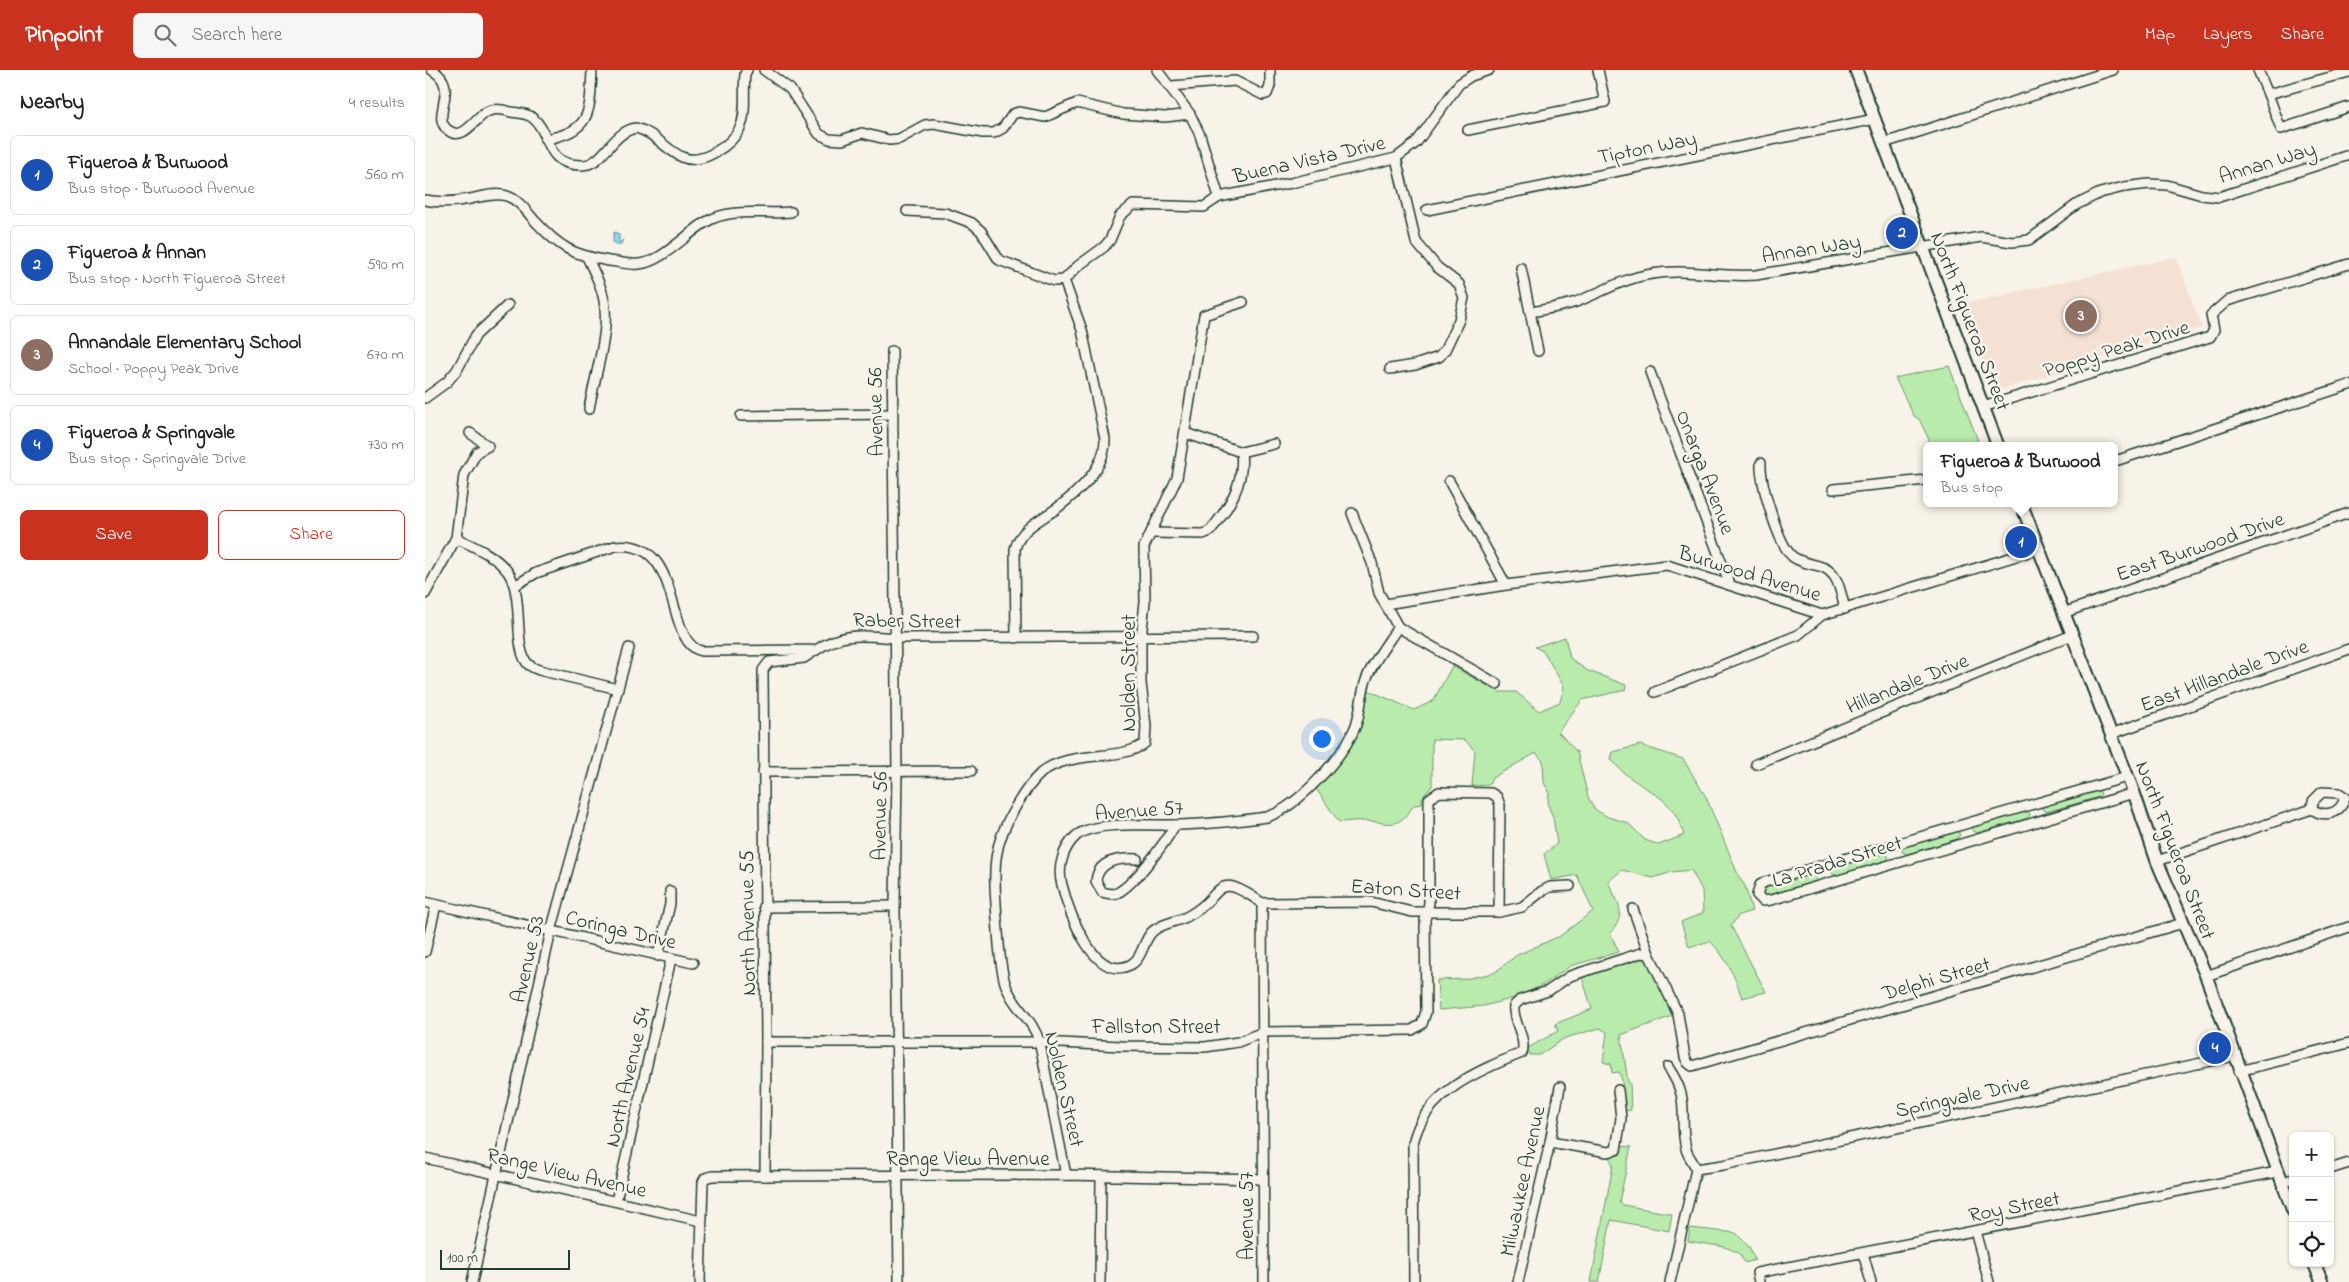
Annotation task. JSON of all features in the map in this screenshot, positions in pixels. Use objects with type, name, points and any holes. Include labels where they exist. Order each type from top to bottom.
[{"type":"main road","name":"North Figueroa Street","points":[[1856,70],[1996,442]]},
{"type":"main road","name":"North Figueroa Street","points":[[2023,507],[2111,734],[2157,862],[2206,976],[2239,1071],[2284,1178],[2289,1196]]},
{"type":"main road","points":[[2316,1267],[2322,1282]]},
{"type":"street","points":[[431,70],[438,74],[445,85],[446,93],[442,122],[446,129],[452,133],[461,133],[468,129],[483,113],[493,110],[527,114],[533,118],[558,157],[575,165],[585,166],[593,162],[620,134],[636,128],[654,135],[683,157],[693,160],[703,159],[713,154],[740,129],[745,74],[747,70]]},
{"type":"street","points":[[545,139],[571,133],[581,126],[587,117],[590,106],[592,70]]},
{"type":"street","points":[[764,70],[790,89],[819,134],[829,139],[842,140],[862,133],[889,140],[899,139],[925,125],[934,124],[983,133],[994,133],[1003,128],[1013,114],[1019,112],[1045,117],[1077,103],[1123,114],[1165,117],[1190,114]]},
{"type":"street","points":[[1157,70],[1171,86],[1190,114],[1200,135],[1219,197]]},
{"type":"street","points":[[1171,86],[1235,81],[1263,94],[1267,94],[1270,86],[1270,70]]},
{"type":"street","name":"Buena Vista Drive","points":[[1064,280],[1078,266],[1104,247],[1110,240],[1120,216],[1133,205],[1205,206],[1219,197],[1291,183],[1396,158],[1416,143],[1459,84],[1471,76],[1489,70]]},
{"type":"street","points":[[1468,130],[1605,102],[1598,70]]},
{"type":"street","points":[[1885,143],[2113,70]]},
{"type":"street","points":[[2258,70],[2281,129],[2349,107]]},
{"type":"street","points":[[2268,94],[2349,72]]},
{"type":"street","name":"Tipton Way","points":[[1427,210],[1875,119]]},
{"type":"street","name":"Annan Way","points":[[1531,312],[1576,302],[1611,285],[1652,274],[1690,272],[1732,277],[1756,275],[1981,238],[2012,242],[2029,240],[2076,205],[2100,193],[2149,184],[2219,197],[2349,155]]},
{"type":"street","points":[[1389,369],[1415,365],[1439,357],[1445,350],[1459,320],[1465,298],[1459,284],[1437,267],[1416,242],[1396,158]]},
{"type":"street","points":[[425,200],[454,202],[498,194],[507,195],[521,205],[548,235],[565,249],[587,257],[625,264],[649,262],[707,221],[736,212],[766,214],[791,212]]},
{"type":"street","points":[[907,211],[945,213],[972,223],[981,231],[999,260],[1054,281],[1064,280],[1082,330],[1105,438],[1105,449],[1102,460],[1084,484],[1057,508],[1026,530],[1017,541],[1016,638]]},
{"type":"street","points":[[587,257],[602,292],[605,309],[605,326],[589,409]]},
{"type":"street","name":"Poppy Peak Drive","points":[[1983,407],[2210,337],[2214,330],[2211,314],[2227,301],[2349,264]]},
{"type":"street","points":[[1521,268],[1538,351]]},
{"type":"street","name":"Nolden Street","points":[[1066,1175],[1039,1042],[1029,1019],[1011,998],[1002,968],[994,868],[997,846],[1011,814],[1024,794],[1043,771],[1067,760],[1129,750],[1140,747],[1145,743],[1147,737],[1141,683],[1141,638],[1145,602],[1145,547],[1177,478],[1201,322],[1205,315],[1243,302]]},
{"type":"street","points":[[425,398],[447,382],[457,370],[476,335],[509,305]]},
{"type":"street","name":"Avenue 56","points":[[892,351],[897,772],[895,906],[899,1282]]},
{"type":"street","name":"Onarga Avenue","points":[[1650,372],[1730,585]]},
{"type":"street","points":[[2118,460],[2349,386]]},
{"type":"street","points":[[741,416],[893,414]]},
{"type":"street","points":[[425,594],[456,538],[464,475],[477,452],[488,446],[469,433]]},
{"type":"street","points":[[1185,433],[1241,452],[1274,444]]},
{"type":"street","points":[[1151,533],[1203,534],[1210,531],[1217,523],[1238,488],[1242,471],[1241,452]]},
{"type":"street","points":[[1761,463],[1760,475],[1764,494],[1780,535],[1792,556],[1807,564],[1826,568],[1837,578],[1845,608]]},
{"type":"street","points":[[1833,489],[1923,480]]},
{"type":"street","points":[[1449,482],[1506,585]]},
{"type":"street","points":[[1352,513],[1385,604],[1399,628],[1497,684]]},
{"type":"street","name":"East Burwood Drive","points":[[2063,613],[2349,513]]},
{"type":"street","points":[[456,538],[495,558],[508,572],[515,585],[521,648],[529,666],[618,689]]},
{"type":"street","name":"Raber Street","points":[[515,585],[536,573],[615,546],[627,544],[638,547],[656,561],[663,574],[685,637],[694,649],[701,651],[816,650],[829,641],[857,635],[895,638],[1253,636]]},
{"type":"street","name":"Burwood Avenue","points":[[1385,604],[1506,585],[1657,565],[1677,568],[1822,616],[2039,549]]},
{"type":"street","points":[[1655,692],[1798,635],[1822,616]]},
{"type":"street","name":"Avenue 57","points":[[1264,1282],[1262,902],[1237,886],[1228,886],[1214,892],[1209,901],[1187,916],[1153,930],[1138,958],[1131,964],[1123,967],[1113,966],[1105,963],[1092,953],[1081,935],[1060,875],[1060,864],[1072,841],[1089,830],[1131,825],[1175,826],[1267,817],[1279,813],[1290,806],[1325,770],[1349,737],[1355,726],[1366,680],[1399,628]]},
{"type":"street","name":"Hillandale Drive","points":[[1756,764],[2072,635]]},
{"type":"street","name":"Avenue 53","points":[[472,1282],[551,931],[629,648]]},
{"type":"street","name":"East Hillandale Drive","points":[[2111,734],[2349,649]]},
{"type":"street","name":"North Avenue 55","points":[[765,1176],[766,1042],[763,670],[769,662],[804,658],[816,650]]},
{"type":"street","points":[[763,772],[971,771]]},
{"type":"street","name":"La Prada Street","points":[[2127,777],[1823,867],[1765,882],[1760,885],[1757,895],[1763,900],[1771,900],[2133,793]]},
{"type":"street","points":[[1427,912],[1429,799],[1439,792],[1491,793],[1497,797],[1499,805],[1499,912]]},
{"type":"street","points":[[2322,792],[2339,792],[2347,797],[2338,812],[2326,815],[2319,814],[2312,809],[2313,802],[2322,792]]},
{"type":"street","points":[[2034,804],[2039,821]]},
{"type":"street","points":[[2157,862],[2312,809]]},
{"type":"street","points":[[1964,825],[1969,840]]},
{"type":"street","points":[[1137,859],[1109,862],[1100,869],[1096,881],[1101,892],[1108,894],[1117,893],[1154,856],[1175,826]]},
{"type":"street","points":[[1894,846],[1899,861]]},
{"type":"street","points":[[1823,867],[1827,882]]},
{"type":"street","name":"Eaton Street","points":[[1262,902],[1371,902],[1401,910],[1499,912],[1521,907],[1542,890],[1550,887],[1570,886]]},
{"type":"street","points":[[658,956],[670,904],[670,891]]},
{"type":"street","name":"Coringa Drive","points":[[425,902],[693,963]]},
{"type":"street","points":[[425,952],[436,904]]},
{"type":"street","points":[[764,907],[895,906]]},
{"type":"street","points":[[1414,1282],[1413,1144],[1415,1135],[1427,1110],[1449,1091],[1477,1073],[1522,1053],[1522,1039],[1513,1011],[1514,1006],[1521,1000],[1548,991],[1570,976],[1641,953],[1649,954],[1633,909]]},
{"type":"street","name":"Fallston Street","points":[[766,1042],[1039,1042],[1121,1046],[1205,1047],[1238,1042],[1263,1032],[1412,1030],[1422,1024],[1426,1012],[1427,912]]},
{"type":"street","name":"Delphi Street","points":[[1649,954],[1678,1014],[1687,1063],[1697,1066],[2183,923]]},
{"type":"street","points":[[2206,976],[2349,927]]},
{"type":"street","name":"North Avenue 54","points":[[616,1202],[671,959]]},
{"type":"street","points":[[2239,1071],[2349,1043]]},
{"type":"street","name":"Springvale Drive","points":[[1696,1169],[1723,1166],[2234,1056]]},
{"type":"street","points":[[1668,1067],[1677,1080],[1683,1097],[1686,1149],[1696,1169],[1670,1282]]},
{"type":"street","name":"Milwaukee Avenue","points":[[1518,1282],[1550,1142],[1560,1087]]},
{"type":"street","points":[[1550,1142],[1608,1152],[1616,1150],[1621,1118],[1618,1090]]},
{"type":"street","name":"Range View Avenue","points":[[425,1158],[701,1221],[703,1182],[705,1178],[712,1176],[899,1177],[1066,1175],[1263,1179]]},
{"type":"street","points":[[2334,1167],[2349,1163]]},
{"type":"street","points":[[1100,1282],[1101,1176]]},
{"type":"street","name":"Roy Street","points":[[1758,1277],[1863,1253],[1975,1231],[2284,1178]]},
{"type":"street","points":[[700,1282],[701,1221]]},
{"type":"street","points":[[1975,1231],[1989,1282]]},
{"type":"street","points":[[1863,1253],[1871,1282]]},
{"type":"shaded area","points":[[2176,257],[2202,328],[1994,392],[1961,304]]},
{"type":"green space","points":[[1949,366],[1978,441],[1930,442],[1919,419],[1914,416],[1895,378]]},
{"type":"green space","points":[[1565,637],[1570,658],[1586,670],[1626,685],[1625,690],[1582,700],[1558,732],[1577,752],[1588,797],[1594,809],[1608,817],[1628,823],[1645,840],[1659,845],[1684,835],[1675,813],[1669,806],[1626,774],[1611,759],[1613,752],[1640,745],[1683,759],[1706,797],[1739,877],[1745,886],[1752,911],[1739,915],[1731,926],[1766,992],[1742,998],[1729,967],[1710,941],[1689,947],[1681,922],[1703,913],[1702,890],[1691,870],[1672,872],[1653,878],[1622,870],[1608,882],[1618,902],[1620,914],[1619,920],[1610,933],[1619,952],[1570,966],[1543,985],[1514,998],[1484,1006],[1439,1010],[1437,980],[1465,979],[1494,973],[1517,955],[1560,936],[1593,911],[1577,875],[1551,880],[1544,854],[1557,844],[1553,817],[1548,805],[1549,791],[1544,783],[1543,761],[1536,753],[1492,778],[1489,785],[1472,786],[1475,751],[1465,740],[1432,739],[1432,786],[1422,798],[1422,804],[1414,805],[1402,819],[1391,824],[1360,821],[1339,822],[1314,786],[1344,751],[1368,690],[1414,710],[1433,701],[1452,666],[1499,692],[1516,692],[1539,711],[1560,702],[1564,687],[1544,652],[1535,647]]},
{"type":"green space","points":[[2097,788],[2101,793],[2099,797],[2046,812],[2042,809],[2042,806]]},
{"type":"green space","points":[[2026,809],[2030,814],[2028,818],[1977,833],[1972,830],[1975,824]]},
{"type":"green space","points":[[1955,830],[1960,835],[1957,839],[1907,854],[1902,852],[1903,846]]},
{"type":"green space","points":[[1882,852],[1889,857],[1887,860],[1836,876],[1832,873],[1834,867]]},
{"type":"green space","points":[[1813,872],[1816,873],[1816,881],[1765,896],[1760,893],[1762,888]]},
{"type":"green space","points":[[1643,957],[1651,966],[1672,1016],[1621,1035],[1628,1082],[1630,1083],[1631,1110],[1624,1111],[1622,1080],[1619,1072],[1612,1073],[1611,1064],[1603,1062],[1607,1032],[1600,1028],[1565,1038],[1539,1055],[1530,1055],[1528,1048],[1558,1031],[1555,1024],[1592,1009],[1581,974]]},
{"type":"green space","points":[[1620,1146],[1631,1147],[1619,1202],[1623,1205],[1672,1214],[1669,1231],[1611,1220],[1599,1282],[1591,1282],[1613,1165],[1610,1159],[1611,1155]]},
{"type":"green space","points":[[1690,1228],[1736,1233],[1750,1248],[1755,1260],[1745,1263],[1739,1253],[1725,1247],[1688,1241]]},
{"type":"water","points":[[615,232],[619,234],[619,243],[623,240],[620,246],[613,242],[613,234]]},
{"type":"place","name":"Figueroa & Annan","points":[[1902,233]]},
{"type":"place","name":"Annandale Elementary School","points":[[2081,316]]},
{"type":"place","name":"Figueroa & Burwood","points":[[2021,542]]},
{"type":"place","name":"Figueroa & Springvale","points":[[2215,1048]]}]
